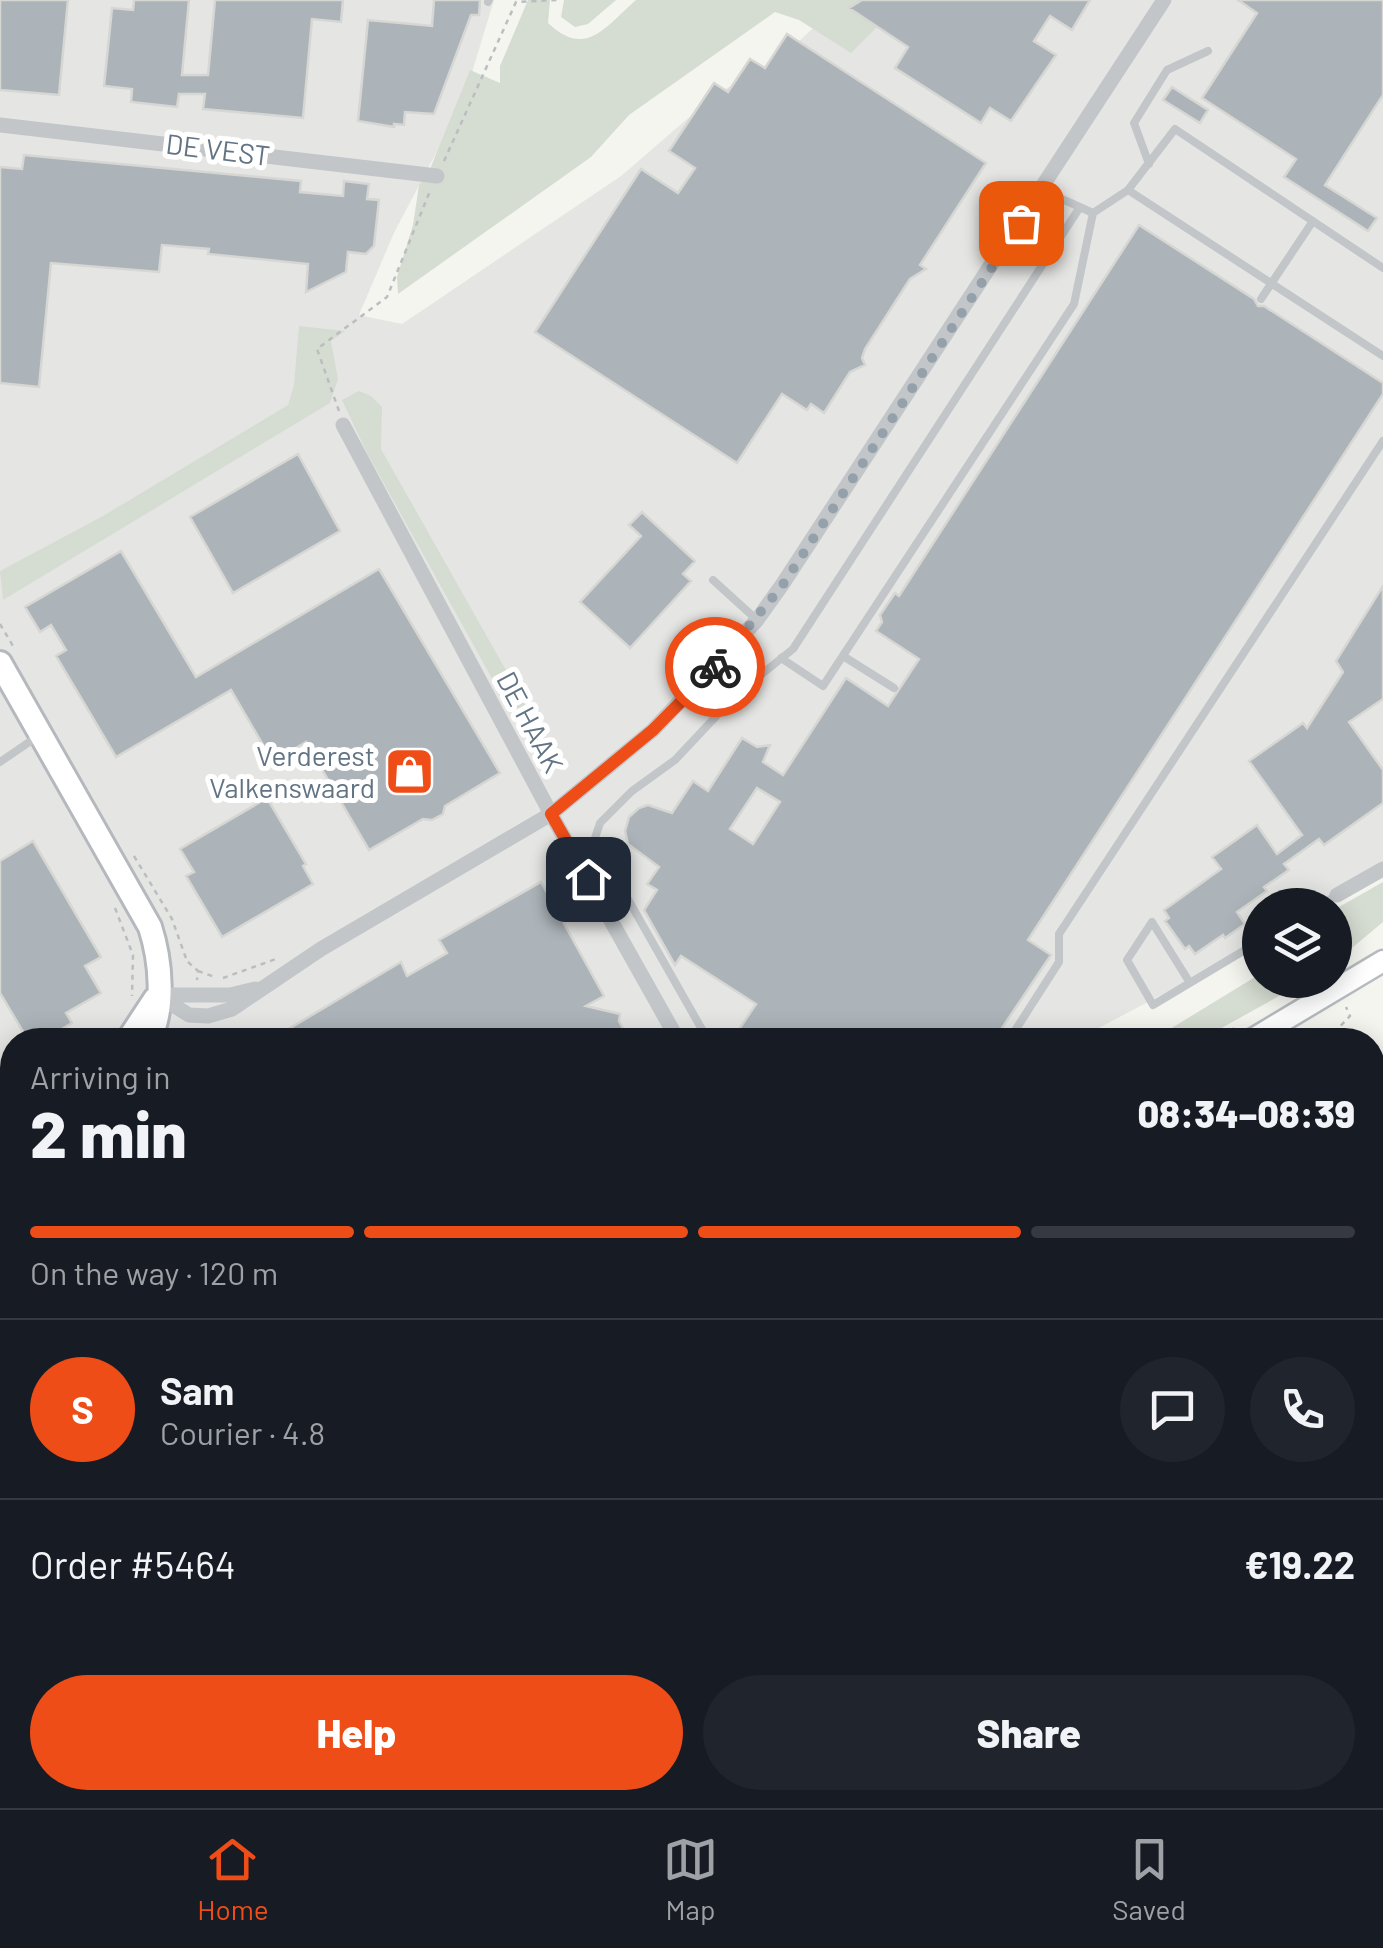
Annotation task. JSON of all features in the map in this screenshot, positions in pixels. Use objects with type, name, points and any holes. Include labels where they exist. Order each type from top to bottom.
[{"type":"main road","points":[[0,663],[150,928],[160,966],[153,1028]]},
{"type":"main road","points":[[136,1028],[157,996]]},
{"type":"street","points":[[157,996],[230,995],[259,988],[551,814],[653,730],[757,620],[1164,0]]},
{"type":"street","name":"DE VEST","points":[[0,125],[437,176]]},
{"type":"street","name":"DE HAAK","points":[[344,425],[551,814],[671,1028]]},
{"type":"street","points":[[1351,888],[1383,870]]},
{"type":"street","points":[[1271,1028],[1383,961]]},
{"type":"lane","points":[[1148,164],[1134,123],[1167,70],[1208,51]]},
{"type":"lane","points":[[780,658],[824,686],[1074,304],[1093,212],[1128,190],[1174,129],[1383,268]]},
{"type":"lane","points":[[1042,190],[1093,212]]},
{"type":"lane","points":[[1128,190],[1383,356]]},
{"type":"lane","points":[[701,1028],[595,838],[600,822],[674,760],[738,693],[794,649],[1080,207]]},
{"type":"lane","points":[[1261,299],[1313,222]]},
{"type":"lane","points":[[1017,1028],[1059,962],[1059,934],[1383,441]]},
{"type":"lane","points":[[713,580],[757,620]]},
{"type":"lane","points":[[843,656],[894,688]]},
{"type":"lane","points":[[0,762],[40,734]]},
{"type":"lane","points":[[1190,984],[1152,922],[1126,960],[1152,1006],[1190,984],[1242,952]]},
{"type":"path","points":[[344,425],[317,348],[386,297],[516,2],[558,0]]},
{"type":"path","points":[[198,971],[222,978],[275,959]]},
{"type":"path","points":[[129,1004],[135,970]]},
{"type":"path","points":[[1338,1028],[1350,1016],[1344,1002]]},
{"type":"shaded area","points":[[0,0],[494,0],[463,102],[394,233],[359,315],[402,324],[621,176],[716,94],[778,61],[829,13],[852,0],[1383,0],[1383,877],[1352,894],[1352,888],[1242,888],[1242,952],[1099,1028],[0,1028]]},
{"type":"shaded area","points":[[528,0],[550,0],[548,23],[561,33],[584,39],[605,29],[636,0],[904,0],[851,53],[799,20],[775,12],[629,115],[591,157],[398,294],[397,277],[413,225],[419,185],[430,169],[470,70],[500,83],[500,66]]},
{"type":"shaded area","points":[[564,0],[616,0],[588,24],[575,27],[561,17]]},
{"type":"shaded area","points":[[299,326],[345,331],[331,341],[338,379],[330,403],[3,600],[0,571],[103,516],[288,405],[294,385]]},
{"type":"shaded area","points":[[359,391],[382,407],[381,449],[559,764],[545,774],[367,453],[342,400]]},
{"type":"shaded area","points":[[1383,882],[1383,922],[1352,948],[1352,900]]},
{"type":"shaded area","points":[[1242,985],[1242,998],[1276,998],[1222,1028],[1172,1028]]},
{"type":"building","points":[[0,0],[68,0],[59,95],[0,90]]},
{"type":"building","points":[[134,0],[189,0],[182,75],[208,75],[215,0],[343,0],[341,22],[312,19],[303,118],[203,109],[205,94],[179,94],[177,107],[131,102],[132,89],[104,86],[112,8],[133,10]]},
{"type":"building","points":[[434,0],[480,0],[479,15],[471,15],[434,114],[405,112],[404,125],[394,127],[358,121],[368,20],[432,26]]},
{"type":"building","points":[[862,0],[1090,0],[1072,30],[1050,16],[1034,41],[1056,55],[1011,121],[990,108],[981,123],[895,68],[908,47],[849,8]]},
{"type":"building","points":[[1238,0],[1383,0],[1383,95],[1325,185],[1377,218],[1368,231],[1284,177],[1296,159],[1202,98],[1257,13]]},
{"type":"building","points":[[787,34],[986,163],[920,265],[926,269],[910,279],[865,349],[865,365],[850,372],[824,413],[811,404],[807,410],[782,394],[737,463],[535,332],[641,169],[678,193],[695,168],[669,151],[714,83],[728,92],[750,59],[765,68]]},
{"type":"building","points":[[1172,87],[1208,110],[1200,123],[1163,100]]},
{"type":"building","points":[[24,155],[301,181],[300,192],[343,196],[344,181],[369,184],[367,199],[379,200],[374,246],[366,254],[348,252],[346,272],[306,292],[308,264],[208,254],[209,249],[162,245],[159,272],[51,263],[39,387],[0,383],[0,167],[22,169]]},
{"type":"building","points":[[1139,225],[1254,299],[1258,306],[1264,306],[1383,383],[1383,394],[1028,940],[1051,955],[1002,1028],[740,1028],[756,1004],[681,956],[675,965],[644,910],[657,890],[647,884],[659,867],[628,844],[625,831],[629,817],[648,805],[672,813],[693,781],[708,791],[742,738],[757,747],[770,745],[763,762],[783,775],[846,678],[888,706],[919,659],[876,631],[882,622],[880,615],[895,593],[899,596]],"holes":[[[757,788],[780,802],[753,844],[730,829]]]},
{"type":"building","points":[[298,454],[340,531],[233,593],[190,517]]},
{"type":"building","points":[[642,512],[695,561],[683,574],[691,581],[630,648],[580,602],[641,536],[629,525]]},
{"type":"building","points":[[121,551],[196,677],[379,569],[500,773],[445,806],[443,814],[432,820],[423,819],[369,850],[306,742],[273,762],[231,690],[116,757],[56,656],[66,650],[51,625],[40,632],[25,607]]},
{"type":"building","points":[[1383,586],[1383,699],[1349,722],[1383,770],[1383,803],[1324,845],[1319,839],[1284,864],[1289,870],[1265,888],[1242,888],[1242,908],[1237,912],[1242,926],[1195,954],[1189,946],[1185,949],[1165,921],[1169,918],[1164,910],[1221,869],[1212,857],[1257,825],[1277,854],[1302,835],[1249,761],[1303,723],[1307,728],[1343,672],[1336,661]]},
{"type":"building","points":[[267,798],[306,864],[303,866],[313,884],[222,937],[186,876],[194,872],[180,849]]},
{"type":"building","points":[[33,841],[101,957],[85,966],[101,993],[66,1013],[72,1023],[63,1028],[21,1028],[0,993],[0,861]]},
{"type":"building","points":[[541,882],[604,996],[586,1006],[620,1014],[623,1028],[290,1028],[401,962],[407,976],[447,953],[439,940]]},
{"type":"way so far","points":[[715,667],[782,586],[1021,223]]},
{"type":"place","name":"Verderest Valkenswaard","points":[[410,772]]},
{"type":"route","points":[[588,879],[551,814],[653,730],[715,667]]}]
